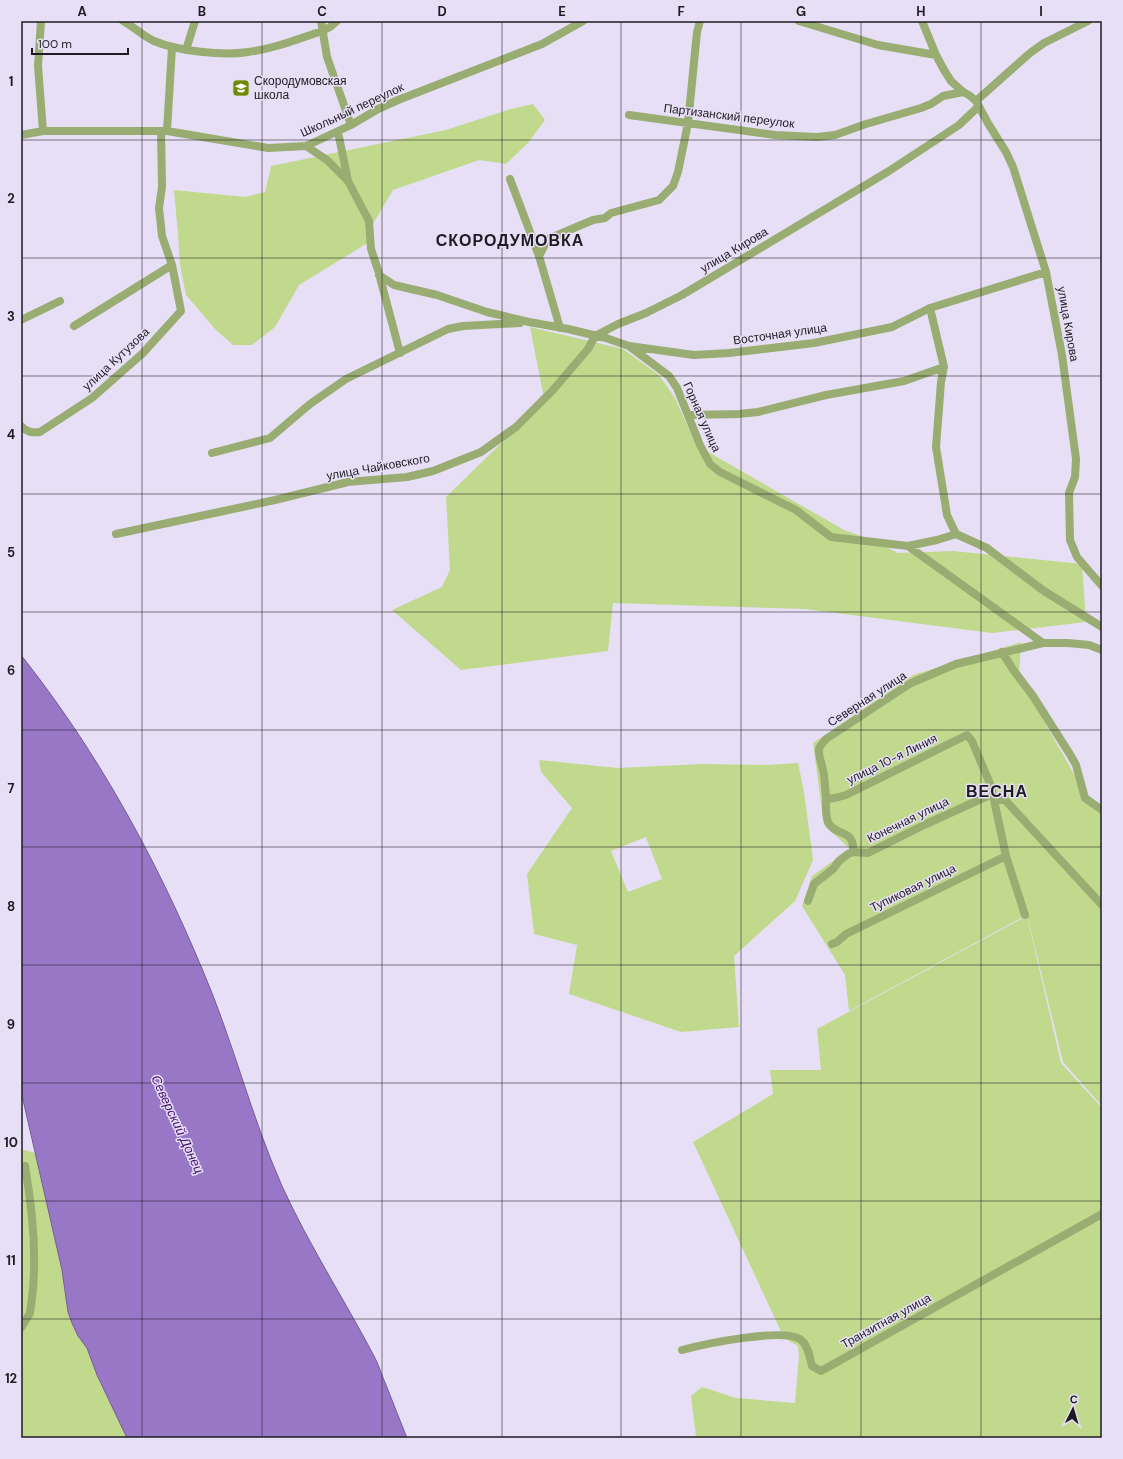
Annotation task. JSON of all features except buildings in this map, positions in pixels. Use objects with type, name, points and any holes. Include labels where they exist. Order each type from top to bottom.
[{"type":"street","points":[[41,21],[38,66],[43,131]]},
{"type":"street","points":[[123,21],[154,41],[172,47],[186,50],[247,53],[267,49],[322,32],[337,21]]},
{"type":"street","points":[[186,50],[195,21]]},
{"type":"street","points":[[321,21],[322,32],[332,72],[351,125]]},
{"type":"street","name":"Школьный переулок","points":[[21,135],[43,131],[164,131],[268,148],[306,146],[338,132],[378,109],[542,44],[583,21]]},
{"type":"street","points":[[539,256],[548,239],[593,220],[605,218],[611,213],[659,200],[673,186],[678,172],[688,123],[697,32],[700,21]]},
{"type":"street","points":[[799,21],[878,45],[936,55]]},
{"type":"street","points":[[922,21],[936,55],[951,81],[963,92],[969,94],[978,103],[1030,52],[1044,43],[1088,21]]},
{"type":"street","name":"улица Кутузова","points":[[21,426],[31,433],[40,432],[92,398],[143,353],[181,311],[172,265],[162,236],[159,208],[162,187],[164,131],[172,47]]},
{"type":"street","name":"Партизанский переулок","points":[[629,115],[775,135],[817,137],[835,135],[866,124],[921,108],[931,104],[942,96],[963,92]]},
{"type":"street","name":"улица Кирова","points":[[595,336],[618,324],[682,296],[889,171],[959,125],[978,103],[1013,167],[1046,272],[1062,355],[1076,459],[1075,477],[1069,493],[1070,540],[1077,557],[1102,586]]},
{"type":"street","points":[[338,132],[348,182]]},
{"type":"street","points":[[306,146],[327,160],[348,182],[369,221],[371,249],[400,353]]},
{"type":"street","points":[[510,179],[539,256],[560,328]]},
{"type":"street","points":[[74,326],[172,265]]},
{"type":"street","name":"Восточная улица","points":[[629,346],[694,355],[729,353],[806,344],[892,327],[930,308],[1046,272]]},
{"type":"street","name":"Горная улица","points":[[379,275],[387,282],[394,285],[437,295],[487,312],[595,336],[629,346],[669,376],[677,388],[700,445],[710,464],[720,472],[796,510],[831,537],[908,546],[937,540],[956,534]]},
{"type":"street","points":[[21,320],[60,301]]},
{"type":"street","points":[[930,308],[944,367],[941,382],[936,447],[947,515],[956,534],[987,548],[1044,591],[1102,627]]},
{"type":"street","points":[[212,453],[270,438],[310,404],[346,379],[448,329],[463,326],[528,322]]},
{"type":"street","name":"улица Чайковского","points":[[116,534],[275,500],[348,482],[414,476],[433,471],[481,452],[516,427],[553,390],[588,349],[595,336]]},
{"type":"street","points":[[689,415],[740,414],[758,412],[826,395],[904,381],[944,367]]},
{"type":"street","points":[[908,546],[1043,643]]},
{"type":"street","name":"Северная улица","points":[[826,799],[823,767],[819,750],[821,744],[826,739],[911,683],[956,664],[1043,643],[1089,645],[1102,650]]},
{"type":"street","points":[[1002,652],[1014,671],[1034,696],[1076,764],[1085,798],[1102,810]]},
{"type":"street","name":"улица 10-я Линия","points":[[826,799],[846,795],[967,735],[972,741],[991,786],[993,797]]},
{"type":"street","points":[[1025,914],[1006,856],[993,797],[1005,800],[1102,905]]},
{"type":"street","name":"Конечная улица","points":[[853,852],[868,853],[924,825],[993,797]]},
{"type":"street","points":[[808,901],[814,884],[833,869],[839,861],[853,852],[853,846],[850,838],[846,834],[836,830],[828,821],[826,814],[826,799]]},
{"type":"street","name":"Тупиковая улица","points":[[832,944],[846,934],[1006,856]]},
{"type":"street","points":[[21,1328],[30,1313],[32,1306],[34,1252],[32,1202],[25,1166]]},
{"type":"street","name":"Транзитная улица","points":[[682,1350],[715,1342],[765,1336],[789,1335],[802,1340],[808,1352],[812,1366],[821,1371],[1102,1214]]},
{"type":"green space","points":[[533,104],[545,120],[528,143],[506,164],[479,160],[393,190],[371,227],[371,241],[299,285],[275,327],[252,345],[233,345],[216,330],[186,295],[180,265],[174,190],[245,197],[265,192],[271,166],[446,130],[511,109]]},
{"type":"green space","points":[[530,327],[623,349],[659,375],[675,398],[696,445],[844,530],[872,540],[898,553],[953,551],[1082,564],[1086,622],[992,633],[805,609],[613,603],[608,651],[461,670],[392,610],[442,587],[450,570],[446,497],[528,417],[545,403]]},
{"type":"green space","points":[[1021,642],[1019,677],[1083,790],[1102,815],[1102,1106],[1063,1062],[1027,915],[849,1011],[845,975],[802,906],[812,876],[850,849],[824,825],[813,743],[913,675]]},
{"type":"green space","points":[[539,760],[617,768],[702,764],[767,765],[798,763],[804,792],[813,860],[795,901],[734,956],[739,1027],[681,1032],[569,994],[577,945],[534,934],[527,874],[572,808],[541,772]],"holes":[[[646,837],[662,879],[628,892],[611,851]]]},
{"type":"green space","points":[[1027,916],[1061,1063],[1102,1108],[1102,1438],[694,1438],[696,1437],[691,1396],[702,1387],[736,1398],[795,1403],[799,1356],[798,1346],[784,1338],[693,1142],[773,1094],[770,1070],[821,1070],[817,1029]]},
{"type":"green space","points":[[21,1149],[35,1153],[62,1270],[68,1312],[72,1323],[78,1336],[87,1348],[97,1375],[127,1438],[21,1438]]},
{"type":"water","name":"Северский Донец","points":[[21,655],[49,692],[100,767],[145,847],[165,887],[214,997],[261,1133],[282,1186],[315,1251],[376,1359],[407,1438],[127,1438],[97,1375],[87,1348],[78,1336],[68,1312],[62,1270],[21,1091]]},
{"type":"place","name":"Скородумовская школа","points":[[241,88]]},
{"type":"district","name":"СКОРОДУМОВКА","points":[[510,240]]},
{"type":"district","name":"ВЕСНА","points":[[997,791]]}]
